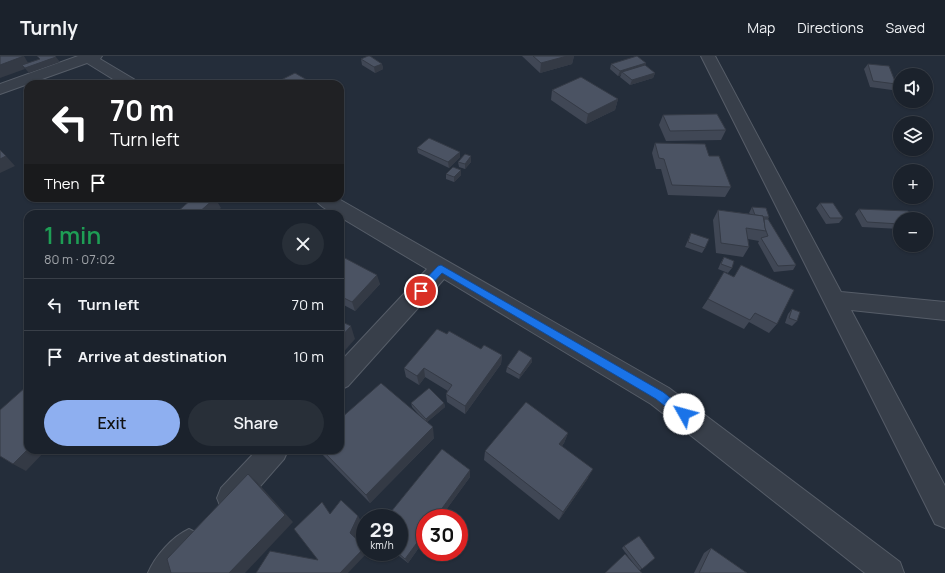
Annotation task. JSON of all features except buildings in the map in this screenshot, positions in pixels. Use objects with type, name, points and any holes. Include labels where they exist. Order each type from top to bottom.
[{"type":"street","points":[[708,56],[945,514]]},
{"type":"street","points":[[25,80],[90,57],[126,80]]},
{"type":"street","points":[[0,89],[24,80]]},
{"type":"street","points":[[330,202],[343,210]]},
{"type":"street","points":[[344,210],[660,396],[888,573]]},
{"type":"street","points":[[344,375],[441,268]]},
{"type":"street","points":[[834,300],[945,311]]},
{"type":"street","points":[[163,573],[271,454]]},
{"type":"route","points":[[421,291],[441,268],[660,396],[684,414]]}]
